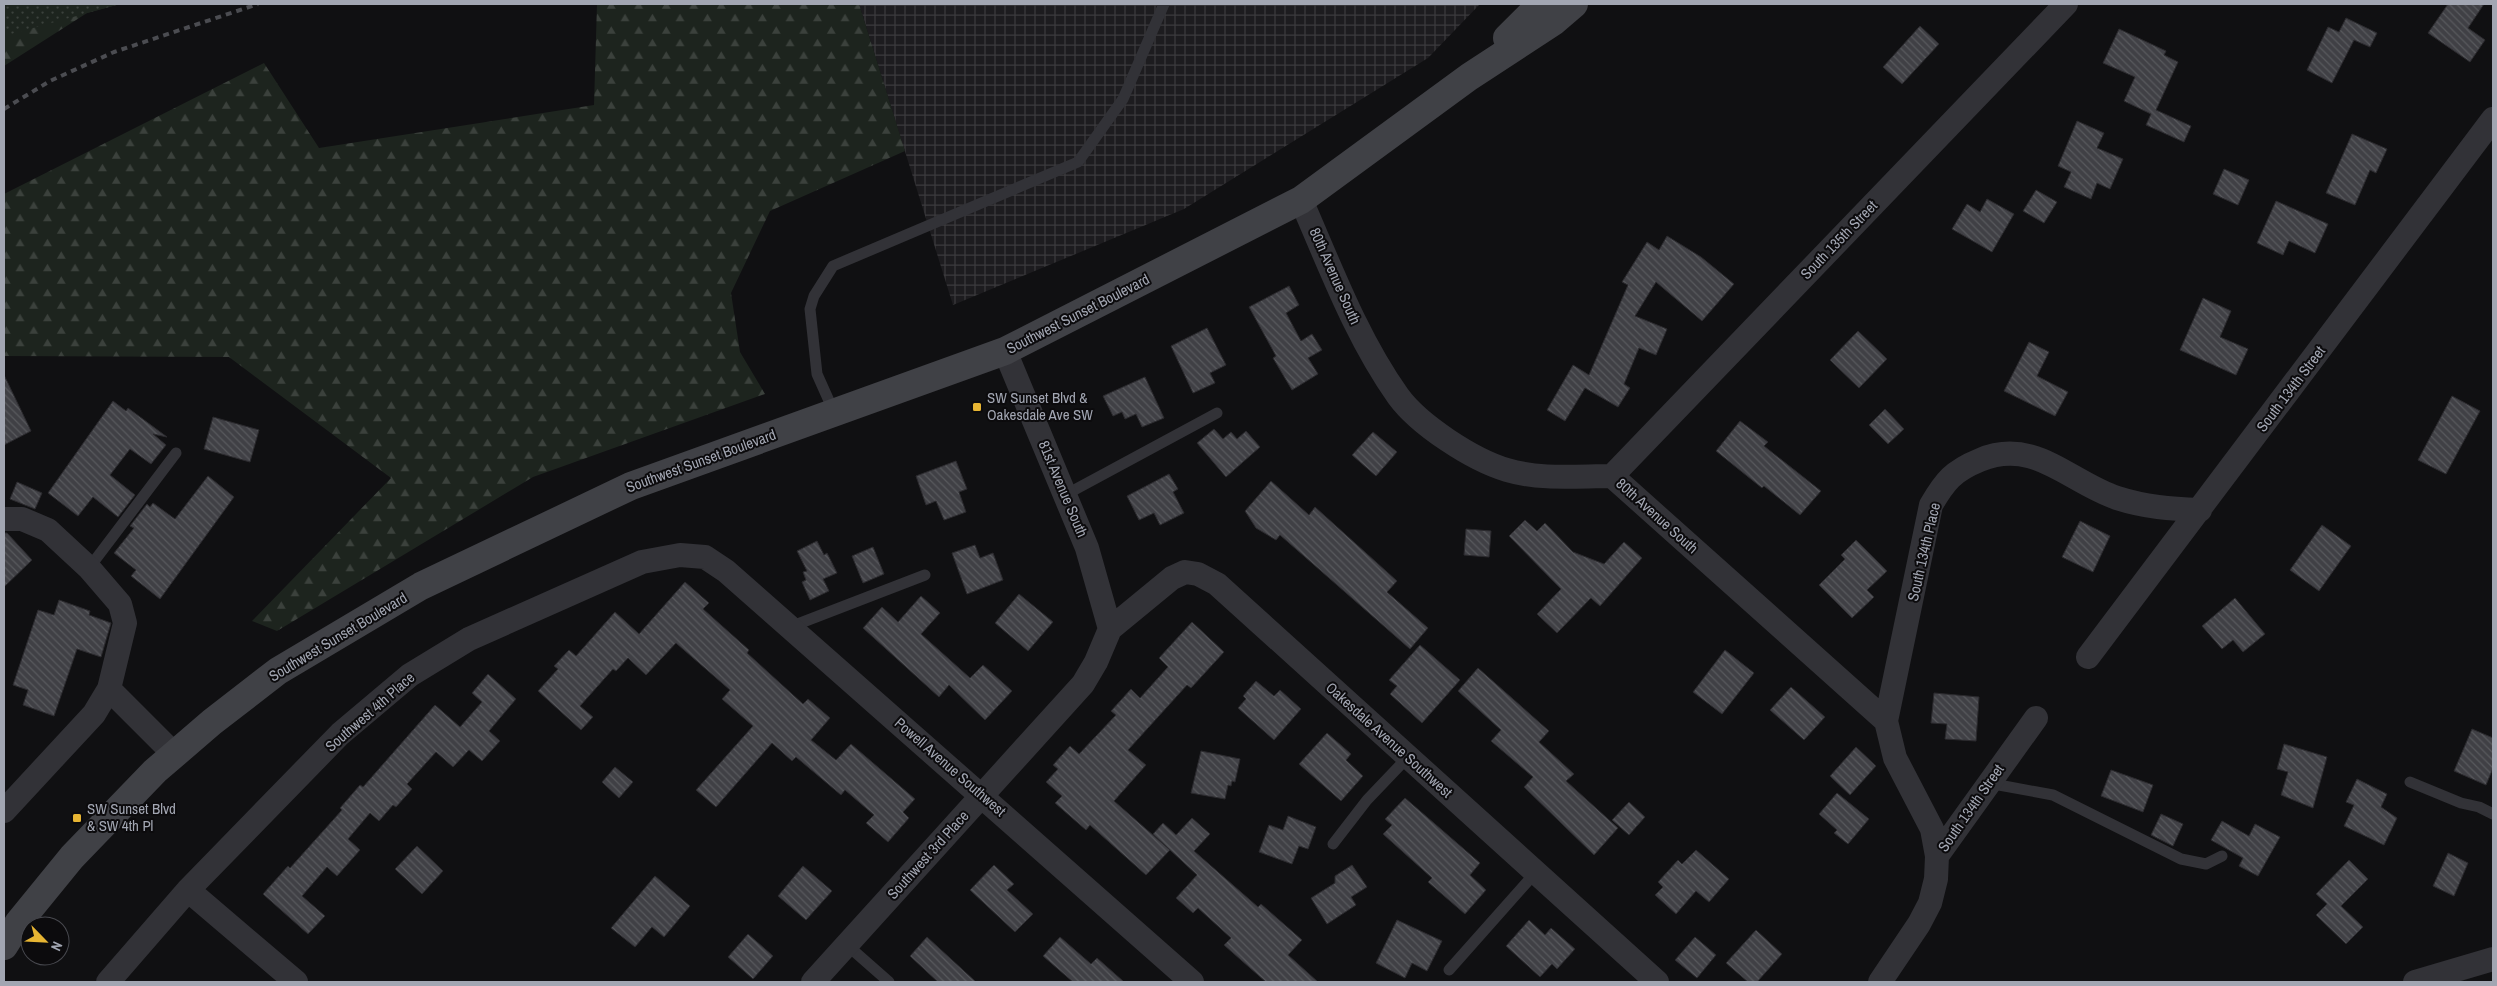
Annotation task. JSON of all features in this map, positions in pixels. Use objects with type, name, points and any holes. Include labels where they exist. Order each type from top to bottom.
[{"type":"main road","name":"Southwest Sunset Boulevard","points":[[1469,77],[1541,4]]},
{"type":"main road","name":"Southwest Sunset Boulevard","points":[[4,946],[19,922],[72,857],[155,771],[278,671],[421,586],[631,486],[1005,351],[1301,200],[1469,77],[1553,22],[1574,4]]},
{"type":"street","name":"South 135th Street","points":[[1612,476],[2066,4]]},
{"type":"street","name":"South 134th Street","points":[[2088,658],[2493,119]]},
{"type":"street","name":"80th Avenue South","points":[[1301,200],[1365,344],[1399,398],[1434,431],[1468,453],[1506,470],[1542,476],[1612,476],[1886,721]]},
{"type":"street","name":"81st Avenue South","points":[[1005,351],[1087,548],[1110,629]]},
{"type":"street","name":"South 134th Place","points":[[1937,856],[1932,829],[1895,758],[1886,721],[1931,505],[1943,484],[1960,468],[1984,458],[2009,452],[2039,458],[2115,497],[2152,508],[2200,510]]},
{"type":"street","points":[[4,518],[22,518],[48,530],[89,568],[120,604],[125,623],[109,689],[94,714],[4,811]]},
{"type":"street","name":"Southwest 4th Place","points":[[108,982],[188,890],[340,734],[410,675],[469,640],[642,562],[680,555],[705,557]]},
{"type":"street","name":"Powell Avenue Southwest","points":[[705,557],[726,571],[1192,982]]},
{"type":"street","name":"Oakesdale Avenue Southwest","points":[[1110,629],[1172,578],[1185,572],[1198,574],[1217,584],[1658,982]]},
{"type":"street","name":"Southwest 3rd Place","points":[[813,982],[1083,684],[1096,662],[1110,629]]},
{"type":"street","points":[[109,689],[175,754]]},
{"type":"street","name":"South 134th Street","points":[[1880,982],[1919,924],[1930,902],[1936,879],[1937,856],[2036,718]]},
{"type":"street","points":[[188,890],[296,982]]},
{"type":"street","points":[[2415,982],[2493,960]]},
{"type":"lane","points":[[834,412],[817,374],[810,309],[814,296],[833,266],[1078,162],[1123,99],[1164,4]]},
{"type":"lane","points":[[1065,495],[1217,413]]},
{"type":"lane","points":[[89,568],[176,452]]},
{"type":"lane","points":[[790,627],[925,575]]},
{"type":"lane","points":[[1332,844],[1368,800],[1408,757]]},
{"type":"lane","points":[[2410,782],[2461,804],[2479,807],[2493,814]]},
{"type":"lane","points":[[1988,783],[2053,795],[2180,860],[2206,864],[2222,856]]},
{"type":"lane","points":[[1449,970],[1536,872]]},
{"type":"lane","points":[[847,945],[890,982]]},
{"type":"shaded area","points":[[859,4],[1480,4],[1428,58],[1184,209],[953,305]]},
{"type":"green space","points":[[4,4],[120,4],[87,13],[4,66]]},
{"type":"green space","points":[[4,4],[120,4],[4,36]]},
{"type":"green space","points":[[597,4],[859,4],[905,151],[770,211],[731,293],[740,352],[765,394],[533,477],[277,631],[252,621],[391,478],[229,357],[4,356],[4,194],[264,63],[319,148],[594,105]]},
{"type":"building","points":[[2448,4],[2484,4],[2468,28],[2485,40],[2470,62],[2428,33]]},
{"type":"building","points":[[2346,18],[2377,33],[2370,47],[2354,40],[2332,83],[2307,70],[2328,27],[2339,32]]},
{"type":"building","points":[[1920,26],[1939,44],[1902,84],[1883,67]]},
{"type":"building","points":[[2119,29],[2166,51],[2164,55],[2178,62],[2156,110],[2191,126],[2184,142],[2146,125],[2151,114],[2124,101],[2135,77],[2103,63]]},
{"type":"building","points":[[2077,121],[2104,133],[2097,148],[2123,159],[2110,189],[2097,183],[2091,199],[2064,187],[2071,172],[2058,166]]},
{"type":"building","points":[[2352,134],[2387,149],[2376,173],[2370,170],[2355,205],[2326,193]]},
{"type":"building","points":[[2224,169],[2249,180],[2238,205],[2213,194]]},
{"type":"building","points":[[2036,190],[2057,202],[2044,223],[2023,211]]},
{"type":"building","points":[[1987,199],[2014,214],[1992,252],[1952,229],[1967,204],[1980,212]]},
{"type":"building","points":[[2276,201],[2328,224],[2315,253],[2289,241],[2283,255],[2257,243]]},
{"type":"building","points":[[1667,236],[1701,257],[1734,284],[1702,321],[1656,282],[1635,316],[1667,329],[1656,355],[1639,348],[1624,384],[1630,388],[1618,407],[1585,388],[1565,421],[1547,410],[1573,365],[1589,375],[1628,285],[1622,282],[1647,242],[1659,250]]},
{"type":"building","points":[[1289,286],[1299,305],[1286,313],[1301,341],[1312,334],[1322,350],[1308,358],[1318,374],[1292,390],[1273,358],[1276,356],[1249,307]]},
{"type":"building","points":[[2203,298],[2231,311],[2220,337],[2248,349],[2236,375],[2180,350]]},
{"type":"building","points":[[1207,328],[1226,365],[1210,373],[1215,383],[1193,393],[1171,346]]},
{"type":"building","points":[[1858,331],[1887,359],[1859,388],[1830,360]]},
{"type":"building","points":[[2029,342],[2049,352],[2037,376],[2068,392],[2055,416],[2004,391]]},
{"type":"building","points":[[4,375],[31,431],[4,445]]},
{"type":"building","points":[[1145,377],[1164,418],[1142,427],[1136,414],[1125,419],[1122,412],[1113,416],[1103,396]]},
{"type":"building","points":[[2452,396],[2480,411],[2446,474],[2418,460]]},
{"type":"building","points":[[113,401],[126,411],[128,408],[167,437],[153,434],[166,445],[151,464],[130,449],[110,475],[135,495],[118,517],[93,497],[78,516],[48,493]]},
{"type":"building","points":[[1885,409],[1904,429],[1888,444],[1869,425]]},
{"type":"building","points":[[213,417],[259,430],[250,462],[204,449]]},
{"type":"building","points":[[1740,421],[1768,442],[1764,446],[1821,491],[1800,515],[1764,486],[1762,488],[1716,451]]},
{"type":"building","points":[[1214,429],[1223,439],[1231,432],[1237,439],[1246,431],[1260,447],[1226,477],[1197,443]]},
{"type":"building","points":[[1373,432],[1397,452],[1376,476],[1352,455]]},
{"type":"building","points":[[956,461],[967,489],[959,492],[966,512],[944,520],[936,501],[926,505],[916,476]]},
{"type":"building","points":[[1169,474],[1178,489],[1173,492],[1184,513],[1160,525],[1154,513],[1139,520],[1127,496]]},
{"type":"building","points":[[208,476],[234,497],[160,599],[131,576],[136,570],[114,553],[134,528],[130,526],[147,504],[150,507],[153,503],[175,519]]},
{"type":"building","points":[[1271,481],[1309,515],[1315,507],[1397,581],[1387,592],[1428,628],[1410,649],[1280,535],[1276,540],[1256,528],[1245,511]]},
{"type":"building","points":[[17,482],[42,493],[35,509],[10,499]]},
{"type":"building","points":[[1525,520],[1537,531],[1545,523],[1573,552],[1604,564],[1624,542],[1642,558],[1600,606],[1591,598],[1557,633],[1537,614],[1561,589],[1509,536]]},
{"type":"building","points":[[2080,521],[2110,536],[2093,572],[2062,557]]},
{"type":"building","points":[[2322,525],[2351,546],[2319,591],[2290,570]]},
{"type":"building","points":[[1466,529],[1491,531],[1489,557],[1464,555]]},
{"type":"building","points":[[4,533],[7,533],[32,560],[4,587]]},
{"type":"building","points":[[1856,540],[1887,571],[1867,590],[1874,597],[1852,618],[1819,585],[1845,559],[1841,555]]},
{"type":"building","points":[[817,541],[824,555],[827,553],[837,573],[823,579],[829,591],[810,600],[802,582],[806,580],[803,572],[807,571],[797,551]]},
{"type":"building","points":[[975,545],[980,558],[993,553],[1003,580],[967,594],[952,553]]},
{"type":"building","points":[[873,547],[884,574],[863,583],[852,556]]},
{"type":"building","points":[[685,582],[709,603],[703,609],[749,650],[747,653],[803,704],[808,699],[830,718],[811,740],[836,760],[851,744],[915,799],[903,812],[909,818],[888,842],[866,823],[874,815],[845,790],[841,795],[796,757],[792,761],[772,743],[716,807],[696,790],[753,726],[722,699],[730,690],[676,643],[646,675],[628,658],[616,671],[613,669],[580,706],[593,717],[581,730],[538,691],[558,669],[554,666],[569,650],[576,656],[615,612],[639,634]]},
{"type":"building","points":[[1019,594],[1053,622],[1028,651],[995,623]]},
{"type":"building","points":[[921,596],[940,613],[921,634],[970,678],[983,665],[1012,691],[985,720],[949,685],[939,697],[863,628],[882,607],[898,622]]},
{"type":"building","points":[[2235,598],[2265,634],[2243,652],[2233,640],[2222,649],[2202,626]]},
{"type":"building","points":[[59,600],[90,611],[89,615],[111,623],[101,657],[77,649],[54,716],[23,705],[28,690],[13,685],[38,610],[54,615]]},
{"type":"building","points":[[1192,622],[1224,652],[1191,688],[1187,685],[1128,750],[1146,765],[1114,801],[1170,850],[1146,875],[1090,825],[1086,830],[1055,803],[1062,796],[1046,782],[1058,769],[1053,765],[1070,746],[1079,754],[1116,715],[1111,711],[1131,689],[1140,698],[1168,667],[1159,658]]},
{"type":"building","points":[[1420,645],[1460,680],[1422,723],[1390,694],[1397,686],[1389,680]]},
{"type":"building","points":[[1725,650],[1754,673],[1722,714],[1693,692]]},
{"type":"building","points":[[1478,668],[1549,731],[1539,742],[1574,774],[1566,781],[1618,828],[1594,855],[1524,787],[1533,777],[1491,741],[1501,730],[1458,691]]},
{"type":"building","points":[[488,674],[516,699],[489,731],[500,741],[482,761],[469,750],[453,767],[436,752],[407,784],[412,789],[396,807],[393,805],[379,821],[370,813],[348,839],[360,850],[337,876],[327,867],[302,896],[325,916],[308,934],[263,894],[288,866],[290,868],[342,810],[340,808],[360,785],[363,787],[435,705],[460,727],[482,702],[472,693]]},
{"type":"building","points":[[1256,681],[1274,696],[1280,690],[1301,709],[1274,740],[1238,708],[1246,699],[1243,696]]},
{"type":"building","points":[[1791,687],[1825,717],[1804,740],[1770,710]]},
{"type":"building","points":[[1934,693],[1979,697],[1976,741],[1945,739],[1947,724],[1931,723]]},
{"type":"building","points":[[2472,729],[2493,738],[2493,768],[2486,785],[2454,771]]},
{"type":"building","points":[[1327,733],[1351,754],[1346,760],[1363,776],[1341,801],[1299,764]]},
{"type":"building","points":[[2284,744],[2327,757],[2313,808],[2281,795],[2288,772],[2277,769]]},
{"type":"building","points":[[1856,747],[1876,766],[1850,795],[1830,776]]},
{"type":"building","points":[[1201,751],[1240,759],[1235,782],[1232,781],[1231,786],[1228,785],[1225,799],[1191,793]]},
{"type":"building","points":[[615,767],[633,782],[619,798],[602,782]]},
{"type":"building","points":[[2111,770],[2153,785],[2143,812],[2101,796]]},
{"type":"building","points":[[2357,779],[2387,794],[2381,807],[2397,818],[2384,845],[2344,826],[2354,805],[2346,802]]},
{"type":"building","points":[[1837,793],[1869,819],[1848,844],[1834,833],[1837,830],[1819,814]]},
{"type":"building","points":[[1405,798],[1480,863],[1470,875],[1486,890],[1465,914],[1428,882],[1432,878],[1383,834],[1392,825],[1385,819]]},
{"type":"building","points":[[1629,802],[1645,817],[1629,835],[1612,820]]},
{"type":"building","points":[[2161,814],[2183,824],[2173,846],[2151,835]]},
{"type":"building","points":[[1288,816],[1316,827],[1308,849],[1299,846],[1292,864],[1259,852],[1269,825],[1283,830]]},
{"type":"building","points":[[1192,818],[1210,834],[1194,851],[1258,907],[1261,904],[1302,940],[1288,955],[1318,982],[1266,982],[1224,945],[1231,938],[1198,908],[1193,913],[1176,898],[1197,875],[1153,834],[1163,823],[1176,835]]},
{"type":"building","points":[[2222,821],[2249,836],[2255,824],[2280,837],[2258,876],[2239,866],[2243,858],[2211,840]]},
{"type":"building","points":[[417,846],[443,871],[422,894],[395,869]]},
{"type":"building","points":[[1696,850],[1729,879],[1709,902],[1696,891],[1676,914],[1655,895],[1663,887],[1658,882],[1678,860],[1682,864]]},
{"type":"building","points":[[2448,853],[2468,863],[2454,896],[2433,886]]},
{"type":"building","points":[[2349,860],[2368,879],[2341,906],[2363,927],[2346,944],[2316,915],[2327,904],[2316,894]]},
{"type":"building","points":[[994,865],[1014,884],[1007,890],[1033,914],[1015,932],[970,890]]},
{"type":"building","points":[[1352,865],[1367,887],[1351,897],[1356,905],[1327,924],[1311,898],[1335,883],[1335,876]]},
{"type":"building","points":[[803,866],[832,891],[806,920],[778,896]]},
{"type":"building","points":[[655,876],[690,906],[664,937],[652,927],[635,947],[611,928]]},
{"type":"building","points":[[1397,920],[1442,941],[1427,971],[1412,963],[1405,978],[1376,963]]},
{"type":"building","points":[[1529,920],[1545,935],[1551,928],[1575,949],[1557,969],[1552,964],[1540,977],[1506,946]]},
{"type":"building","points":[[1756,930],[1782,954],[1757,982],[1748,982],[1726,963]]},
{"type":"building","points":[[748,934],[773,956],[753,979],[728,957]]},
{"type":"building","points":[[927,937],[976,982],[938,982],[910,956]]},
{"type":"building","points":[[1060,937],[1091,964],[1097,958],[1124,982],[1073,982],[1043,956]]},
{"type":"building","points":[[1695,937],[1716,955],[1697,978],[1675,960]]},
{"type":"railway","points":[[4,109],[50,81],[114,52],[258,4]]},
{"type":"place","name":"SW Sunset Blvd & Oakesdale Ave SW","points":[[977,407]]},
{"type":"place","name":"SW Sunset Blvd & SW 4th Pl","points":[[77,818]]}]
